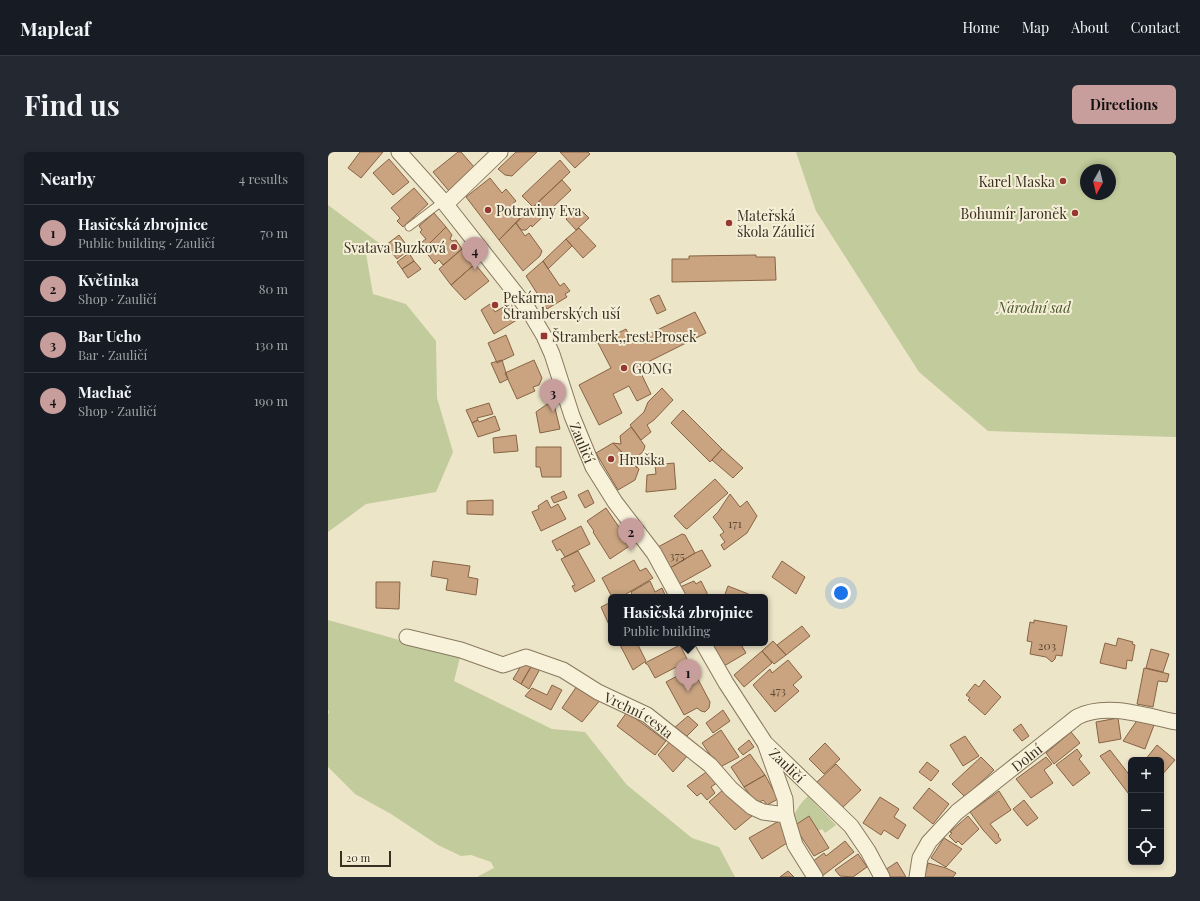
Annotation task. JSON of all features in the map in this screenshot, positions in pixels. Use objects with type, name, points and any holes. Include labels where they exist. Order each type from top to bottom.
[{"type":"street","name":"Zauličí","points":[[399,152],[445,203],[528,309],[544,336],[552,354],[572,416],[593,467],[615,502],[654,554],[676,594]]},
{"type":"street","points":[[445,203],[500,152]]},
{"type":"street","name":"Vrchní cesta","points":[[407,637],[462,650],[503,665],[526,657],[564,670],[598,692],[647,715],[710,765],[731,789],[752,807],[763,812],[786,815]]},
{"type":"street","name":"Zauličí","points":[[705,646],[726,683],[765,743],[851,826],[868,851],[882,877]]},
{"type":"street","name":"Dolní","points":[[917,877],[920,858],[929,842],[957,812],[1077,717],[1093,710],[1108,709],[1176,722]]},
{"type":"street","points":[[765,743],[785,799],[786,815],[795,844],[815,877]]},
{"type":"lane","points":[[409,227],[445,203]]},
{"type":"green space","name":"Národní sad","points":[[796,152],[1176,152],[1176,437],[988,431],[919,372],[816,211]]},
{"type":"green space","points":[[328,205],[379,243],[366,254],[373,294],[406,304],[436,341],[437,398],[453,452],[436,492],[366,504],[328,532]]},
{"type":"green space","points":[[328,620],[460,657],[454,681],[552,729],[585,732],[627,785],[692,838],[719,847],[735,877],[477,877],[494,868],[491,862],[471,855],[461,856],[438,845],[391,814],[355,794],[328,767]]},
{"type":"green space","points":[[808,796],[836,825],[825,833],[822,829],[818,831],[809,817],[793,827],[793,818],[799,806]]},
{"type":"building","points":[[360,152],[383,152],[361,178],[348,168]]},
{"type":"building","points":[[458,152],[461,152],[475,168],[449,191],[433,172]]},
{"type":"building","points":[[516,152],[537,152],[512,176],[505,175],[498,169]]},
{"type":"building","points":[[560,152],[588,152],[590,154],[575,168]]},
{"type":"building","points":[[389,159],[409,182],[393,195],[373,173]]},
{"type":"building","points":[[560,160],[570,172],[533,207],[522,196]]},
{"type":"building","points":[[490,178],[502,193],[506,189],[516,201],[511,205],[521,217],[499,240],[466,197]]},
{"type":"building","points":[[562,180],[571,190],[532,227],[531,225],[526,230],[521,230],[516,223]]},
{"type":"building","points":[[414,188],[428,204],[403,227],[397,221],[400,218],[391,208]]},
{"type":"building","points":[[578,207],[589,218],[576,230],[566,219]]},
{"type":"building","points":[[434,213],[446,227],[423,248],[419,244],[426,239],[420,232],[422,230],[419,226]]},
{"type":"building","points":[[516,223],[525,236],[529,233],[542,251],[540,256],[523,271],[499,240]]},
{"type":"building","points":[[446,227],[452,235],[450,239],[452,241],[456,240],[462,249],[443,265],[439,260],[435,264],[426,252],[431,249],[428,245]]},
{"type":"building","points":[[579,228],[596,246],[583,258],[566,239]]},
{"type":"building","points":[[399,235],[405,243],[392,253],[386,245]]},
{"type":"building","points":[[566,239],[572,246],[548,269],[543,261]]},
{"type":"building","points":[[404,244],[409,250],[397,259],[392,253]]},
{"type":"building","points":[[462,249],[475,264],[451,285],[439,269]]},
{"type":"building","points":[[409,253],[414,261],[402,269],[397,262]]},
{"type":"building","points":[[756,255],[756,257],[775,257],[776,280],[672,282],[672,259],[689,259],[689,256]]},
{"type":"building","points":[[414,261],[421,269],[408,278],[402,269]]},
{"type":"building","points":[[543,261],[560,286],[564,283],[570,291],[565,294],[567,297],[547,309],[526,276]]},
{"type":"building","points":[[475,264],[489,281],[465,300],[451,285]]},
{"type":"building","points":[[659,295],[666,310],[657,314],[650,299]]},
{"type":"building","points":[[510,303],[520,318],[494,334],[481,310],[490,304],[495,312]]},
{"type":"building","name":"GONG","points":[[695,312],[706,333],[638,367],[651,394],[637,401],[629,386],[613,394],[622,413],[599,425],[579,385],[611,368],[598,343],[626,329],[632,342]]},
{"type":"building","points":[[506,335],[514,355],[497,363],[488,343]]},
{"type":"building","points":[[502,360],[508,379],[500,383],[491,363]]},
{"type":"building","points":[[534,360],[542,378],[539,385],[533,387],[535,391],[517,399],[505,373]]},
{"type":"building","points":[[662,388],[673,400],[654,420],[647,425],[651,432],[641,440],[630,425],[644,412],[648,402]]},
{"type":"building","points":[[553,400],[560,429],[540,433],[536,412]]},
{"type":"building","points":[[489,403],[493,414],[477,418],[478,420],[472,423],[466,410]]},
{"type":"building","points":[[683,410],[722,449],[710,462],[671,423]]},
{"type":"building","points":[[495,416],[500,430],[478,437],[472,423]]},
{"type":"building","points":[[631,427],[645,446],[643,452],[635,458],[639,464],[637,468],[613,443],[621,444],[620,436]]},
{"type":"building","points":[[516,435],[518,451],[494,453],[493,438]]},
{"type":"building","points":[[613,443],[639,469],[635,480],[618,490],[596,453]]},
{"type":"building","points":[[536,447],[561,447],[561,477],[542,477],[540,467],[536,467]]},
{"type":"building","points":[[722,449],[743,468],[733,478],[712,460]]},
{"type":"building","points":[[674,463],[676,489],[646,492],[647,475],[656,474],[655,465]]},
{"type":"building","points":[[715,479],[728,493],[687,529],[685,528],[674,516]]},
{"type":"building","points":[[588,490],[594,503],[585,508],[578,495]]},
{"type":"building","points":[[564,491],[567,498],[554,503],[551,497]]},
{"type":"building","points":[[730,494],[740,507],[747,501],[757,516],[747,533],[724,550],[721,545],[725,542],[720,535],[724,532],[713,517]]},
{"type":"building","points":[[493,500],[493,515],[467,514],[467,501]]},
{"type":"building","points":[[547,500],[551,508],[558,504],[566,519],[541,531],[532,512],[539,509],[538,506]]},
{"type":"building","points":[[606,508],[631,545],[610,559],[587,521]]},
{"type":"building","points":[[581,526],[590,544],[565,557],[560,549],[557,551],[552,541]]},
{"type":"building","points":[[682,534],[685,535],[695,553],[670,568],[658,547]]},
{"type":"building","points":[[702,550],[711,566],[679,584],[670,568]]},
{"type":"building","points":[[578,551],[595,581],[575,592],[572,586],[575,585],[561,559]]},
{"type":"building","points":[[634,560],[640,571],[646,568],[653,578],[626,594],[610,594],[602,578]]},
{"type":"building","points":[[433,561],[470,566],[468,577],[478,579],[476,595],[446,590],[448,579],[431,576]]},
{"type":"building","points":[[782,561],[805,577],[796,594],[772,577]]},
{"type":"building","points":[[650,581],[655,592],[662,588],[665,594],[632,594],[631,592]]},
{"type":"building","points":[[694,581],[696,584],[701,581],[708,594],[684,594],[680,587]]},
{"type":"building","points":[[376,582],[400,582],[399,609],[376,608]]},
{"type":"building","points":[[728,586],[748,594],[725,594]]},
{"type":"building","points":[[608,604],[608,623],[601,607]]},
{"type":"building","points":[[1034,620],[1067,626],[1062,656],[1056,655],[1052,662],[1046,657],[1030,654],[1032,642],[1027,641],[1030,622],[1034,623]]},
{"type":"building","points":[[802,626],[810,636],[786,655],[777,645]]},
{"type":"building","points":[[1118,638],[1133,642],[1132,644],[1135,645],[1132,661],[1127,660],[1126,669],[1100,663],[1105,643],[1116,646]]},
{"type":"building","points":[[773,641],[786,655],[774,664],[762,651]]},
{"type":"building","points":[[621,646],[638,646],[646,661],[633,670]]},
{"type":"building","points":[[678,646],[680,646],[688,661],[655,678],[648,665],[645,663]]},
{"type":"building","points":[[712,646],[742,646],[746,653],[724,666]]},
{"type":"building","points":[[1151,649],[1169,654],[1163,672],[1146,668]]},
{"type":"building","points":[[762,651],[772,663],[744,687],[734,675]]},
{"type":"building","points":[[788,660],[802,677],[793,685],[799,691],[775,712],[753,685],[770,669],[772,673]]},
{"type":"building","points":[[524,661],[532,665],[521,684],[513,679]]},
{"type":"building","points":[[532,665],[540,669],[529,689],[521,684]]},
{"type":"building","points":[[692,668],[710,702],[709,708],[705,712],[697,708],[684,715],[666,682]]},
{"type":"building","points":[[1144,668],[1169,674],[1167,682],[1158,681],[1153,707],[1137,704]]},
{"type":"building","points":[[984,680],[1001,697],[985,715],[968,700],[970,698],[966,695],[975,684],[979,687]]},
{"type":"building","points":[[579,683],[601,699],[582,722],[562,708]]},
{"type":"building","points":[[552,685],[562,690],[551,710],[525,696],[532,688],[547,695]]},
{"type":"building","points":[[723,710],[730,721],[713,733],[706,723]]},
{"type":"building","points":[[627,712],[666,741],[655,755],[617,726]]},
{"type":"building","points":[[688,716],[698,725],[683,740],[674,728]]},
{"type":"building","points":[[1118,718],[1121,739],[1099,743],[1096,722]]},
{"type":"building","points":[[1138,719],[1154,725],[1145,749],[1123,741]]},
{"type":"building","points":[[1021,724],[1029,736],[1022,741],[1013,730]]},
{"type":"building","points":[[721,730],[739,757],[722,766],[720,769],[702,743]]},
{"type":"building","points":[[1071,732],[1080,743],[1054,764],[1046,753]]},
{"type":"building","points":[[965,736],[979,756],[963,766],[950,745]]},
{"type":"building","points":[[672,739],[689,754],[673,772],[658,755]]},
{"type":"building","points":[[749,740],[754,747],[743,755],[738,749]]},
{"type":"building","points":[[825,743],[840,759],[824,774],[809,759]]},
{"type":"building","points":[[1157,745],[1175,760],[1164,773],[1164,757],[1147,757]]},
{"type":"building","points":[[1077,749],[1082,756],[1079,759],[1090,773],[1073,786],[1056,765]]},
{"type":"building","points":[[1110,750],[1128,773],[1128,793],[1100,756]]},
{"type":"building","points":[[750,754],[765,775],[744,787],[731,767]]},
{"type":"building","points":[[981,757],[994,770],[965,797],[952,784]]},
{"type":"building","points":[[1046,757],[1052,764],[1044,770],[1053,783],[1031,798],[1016,779]]},
{"type":"building","points":[[927,762],[939,771],[931,781],[919,772]]},
{"type":"building","points":[[836,764],[861,790],[842,808],[817,782]]},
{"type":"building","points":[[709,770],[718,782],[711,787],[715,793],[707,800],[701,793],[697,796],[687,786]]},
{"type":"building","points":[[765,775],[778,799],[767,805],[763,800],[757,804],[744,787]]},
{"type":"building","points":[[929,788],[949,804],[933,824],[913,808]]},
{"type":"building","points":[[724,789],[739,801],[752,816],[735,830],[709,802]]},
{"type":"building","points":[[999,791],[1011,810],[990,824],[1001,840],[996,844],[983,830],[970,812]]},
{"type":"building","points":[[880,797],[899,809],[894,817],[906,825],[898,839],[884,830],[881,835],[863,823]]},
{"type":"building","points":[[1024,800],[1038,818],[1027,826],[1013,809]]},
{"type":"building","points":[[809,816],[829,848],[814,856],[794,826]]},
{"type":"building","points":[[968,816],[979,829],[962,845],[958,841],[956,843],[949,836],[952,833],[950,832]]},
{"type":"building","points":[[779,821],[790,841],[762,859],[749,838]]},
{"type":"building","points":[[944,838],[962,849],[946,867],[931,858]]},
{"type":"building","points":[[845,841],[854,852],[822,876],[812,862],[824,853],[826,856]]},
{"type":"building","points":[[858,854],[867,867],[853,877],[840,876],[835,870]]},
{"type":"building","points":[[897,862],[906,877],[889,877],[885,870]]},
{"type":"building","points":[[928,863],[946,868],[956,873],[953,877],[924,877]]},
{"type":"building","points":[[788,871],[794,877],[780,877]]},
{"type":"place","name":"Karel Maska","points":[[1063,181]]},
{"type":"place","name":"Potraviny Eva","points":[[488,210]]},
{"type":"place","name":"Bohumír Jaroněk","points":[[1075,213]]},
{"type":"place","name":"Mateřská škola Záuličí","points":[[729,223]]},
{"type":"place","name":"Svatava Buzková","points":[[454,247]]},
{"type":"place","name":"Machač","points":[[475,270]]},
{"type":"place","name":"Pekárna Štramberských uší","points":[[495,305]]},
{"type":"place","name":"Štramberk,,rest.Prosek","points":[[544,336]]},
{"type":"place","name":"GONG","points":[[624,368]]},
{"type":"place","name":"Bar Ucho","points":[[553,412]]},
{"type":"place","name":"Hruška","points":[[611,459]]},
{"type":"place","name":"Květinka","points":[[631,551]]},
{"type":"place","name":"Hasičská zbrojnice","points":[[688,692]]}]
